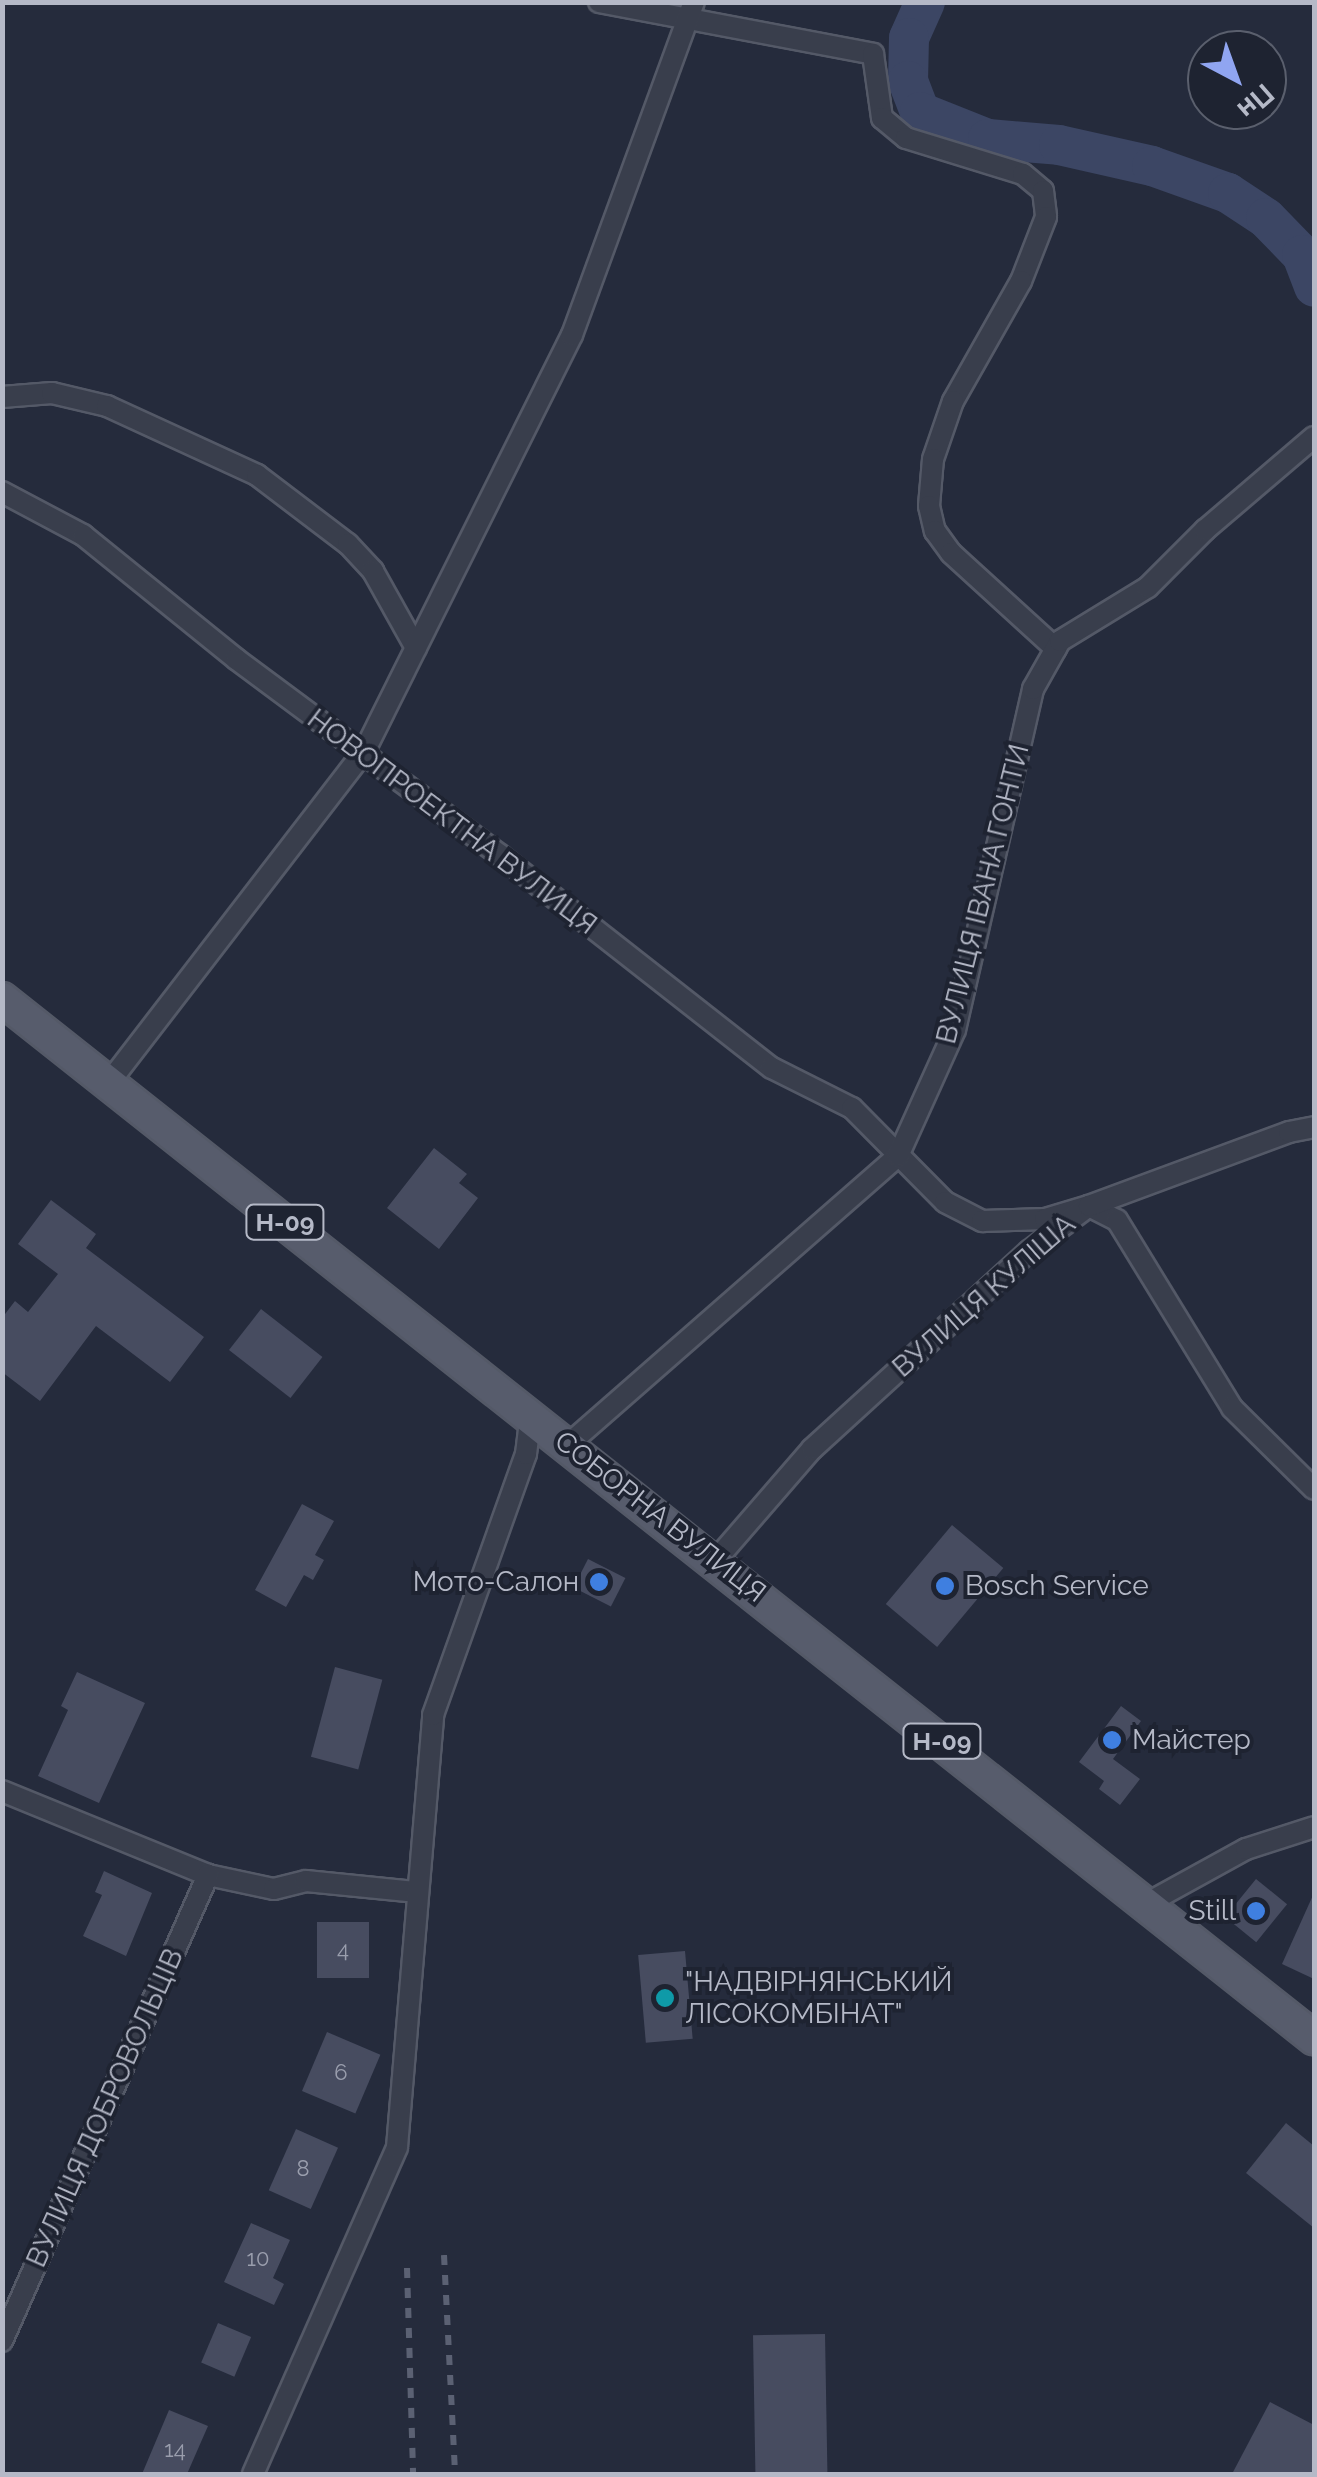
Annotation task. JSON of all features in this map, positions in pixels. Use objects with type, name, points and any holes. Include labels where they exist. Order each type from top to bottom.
[{"type":"main road","name":"СОБОРНА ВУЛИЦЯ","points":[[2,999],[569,1444],[1314,2038]]},
{"type":"street","points":[[598,2],[692,10],[873,54],[882,118],[906,138],[1023,174],[1042,191],[1046,216],[1021,280],[953,401],[933,459],[928,506],[935,530],[952,553],[1056,649]]},
{"type":"street","points":[[108,1084],[364,752],[572,335],[692,10]]},
{"type":"street","points":[[2,396],[52,393],[107,406],[257,475],[348,544],[373,571],[416,648]]},
{"type":"street","name":"ВУЛИЦЯ ІВАНА ГОНТИ","points":[[569,1444],[898,1156],[955,1030],[1033,689],[1060,641],[1103,611],[1148,587],[1205,530],[1307,443]]},
{"type":"street","name":"НОВОПРОЕКТНА ВУЛИЦЯ","points":[[2,492],[82,535],[236,659],[364,752],[772,1068],[852,1108],[945,1202],[982,1220],[1045,1219],[1088,1206]]},
{"type":"street","name":"ВУЛИЦЯ КУЛІША","points":[[715,1561],[812,1449],[1029,1251],[1088,1206],[1289,1132],[1314,1128]]},
{"type":"street","points":[[1088,1206],[1116,1220],[1232,1408],[1314,1489]]},
{"type":"street","points":[[253,2474],[396,2147],[433,1715],[526,1454],[531,1416]]},
{"type":"street","points":[[2,1791],[208,1875],[274,1890],[306,1881],[417,1892]]},
{"type":"street","points":[[1146,1904],[1246,1849],[1314,1826]]},
{"type":"street","name":"ВУЛИЦЯ ДОБРОВОЛЬЦІВ","points":[[2,2341],[208,1875]]},
{"type":"building","points":[[434,1148],[467,1174],[459,1183],[478,1198],[439,1249],[387,1208]]},
{"type":"building","points":[[51,1200],[96,1234],[86,1248],[204,1337],[170,1382],[96,1326],[40,1401],[2,1372],[2,1318],[15,1301],[28,1312],[58,1274],[18,1244]]},
{"type":"building","points":[[261,1309],[322,1357],[290,1398],[229,1350]]},
{"type":"building","points":[[302,1504],[334,1521],[315,1555],[324,1560],[313,1580],[304,1575],[286,1607],[255,1590]]},
{"type":"building","name":"Bosch Service","points":[[952,1525],[1003,1568],[937,1647],[886,1604]]},
{"type":"building","name":"Мото-Салон","points":[[588,1559],[625,1578],[611,1607],[573,1588]]},
{"type":"building","points":[[335,1667],[382,1680],[358,1770],[311,1757]]},
{"type":"building","points":[[77,1672],[145,1703],[99,1803],[38,1776],[68,1710],[61,1706]]},
{"type":"building","name":"Майстер","points":[[1121,1706],[1141,1721],[1113,1759],[1140,1779],[1120,1805],[1099,1789],[1104,1781],[1079,1762]]},
{"type":"building","points":[[104,1871],[152,1893],[126,1956],[83,1936],[102,1895],[95,1892]]},
{"type":"building","name":"Still","points":[[1256,1879],[1287,1904],[1256,1942],[1225,1917]]},
{"type":"building","points":[[1314,1893],[1314,1979],[1282,1964]]},
{"type":"building","points":[[317,1922],[369,1922],[369,1978],[317,1978]]},
{"type":"building","name":"\"НАДВІРНЯНСЬКИЙ ЛІСОКОМБІНАТ\"","points":[[685,1951],[693,2039],[646,2043],[638,1955]]},
{"type":"building","points":[[327,2032],[380,2055],[355,2114],[302,2091]]},
{"type":"building","points":[[1286,2123],[1314,2146],[1314,2228],[1246,2173]]},
{"type":"building","points":[[296,2129],[338,2148],[311,2209],[269,2190]]},
{"type":"building","points":[[251,2223],[290,2240],[273,2278],[284,2284],[274,2305],[224,2282]]},
{"type":"building","points":[[218,2323],[251,2337],[234,2377],[201,2363]]},
{"type":"building","points":[[825,2334],[827,2474],[755,2474],[753,2335]]},
{"type":"building","points":[[1270,2402],[1314,2425],[1314,2474],[1232,2474]]},
{"type":"building","points":[[169,2410],[208,2426],[187,2474],[142,2474]]},
{"type":"waterway","points":[[925,2],[909,38],[908,81],[920,112],[988,139],[1059,145],[1152,166],[1228,193],[1266,218],[1302,255],[1314,287]]},
{"type":"railway","points":[[444,2255],[455,2474]]},
{"type":"railway","points":[[407,2268],[413,2474]]},
{"type":"place","name":"Мото-Салон","points":[[599,1582]]},
{"type":"place","name":"Bosch Service","points":[[945,1586]]},
{"type":"place","name":"Майстер","points":[[1112,1740]]},
{"type":"place","name":"Still","points":[[1256,1911]]},
{"type":"place","name":"\"НАДВІРНЯНСЬКИЙ ЛІСОКОМБІНАТ\"","points":[[665,1998]]}]
